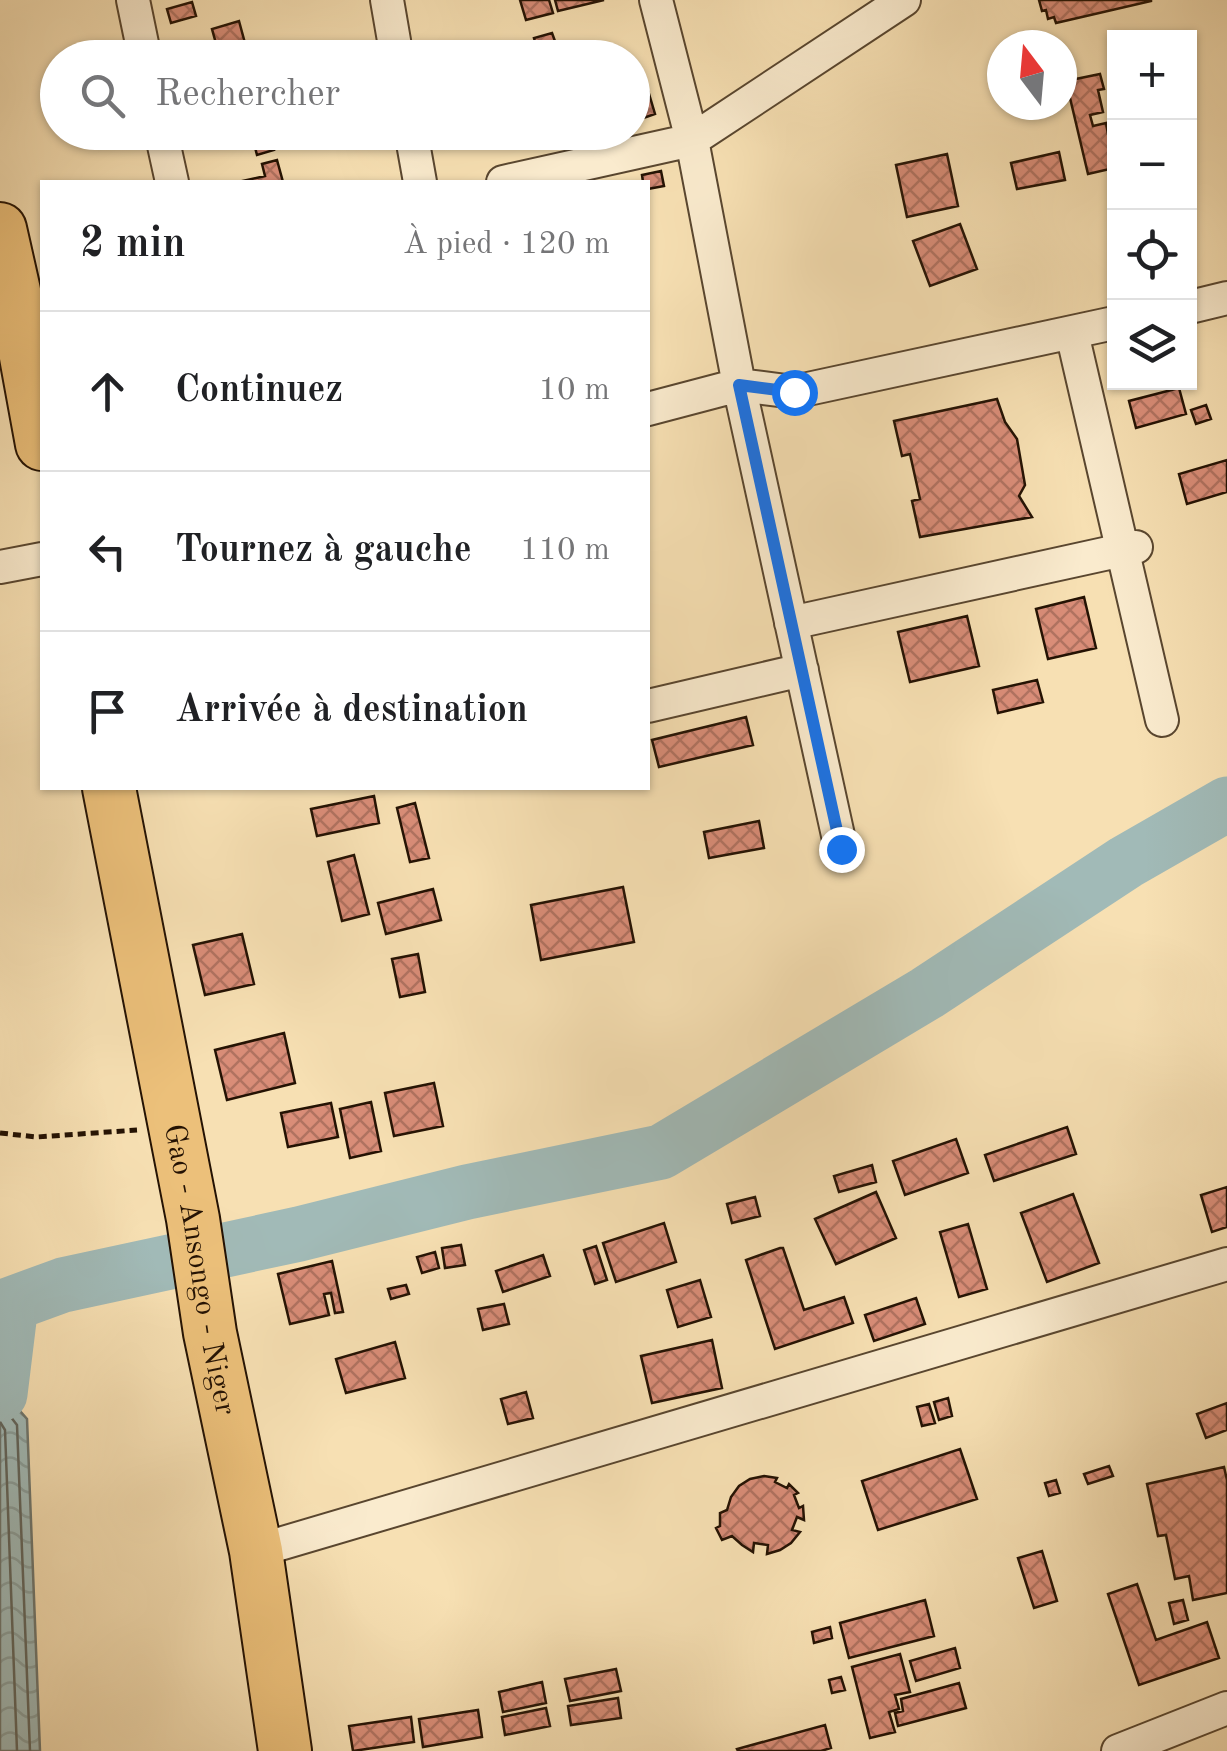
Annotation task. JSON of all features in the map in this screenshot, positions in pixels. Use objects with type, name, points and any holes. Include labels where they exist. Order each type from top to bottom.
[{"type":"main road","points":[[0,229],[28,287],[40,422]]},
{"type":"main road","name":"Gao - Ansongo - Niger","points":[[108,790],[193,1218],[210,1334],[256,1552],[285,1751]]},
{"type":"street","points":[[133,0],[141,40]]},
{"type":"street","points":[[387,0],[394,40]]},
{"type":"street","points":[[656,0],[692,140],[739,385],[841,849]]},
{"type":"street","points":[[650,149],[692,140],[904,0]]},
{"type":"street","points":[[165,150],[172,180]]},
{"type":"street","points":[[414,150],[420,180]]},
{"type":"street","points":[[513,180],[647,150]]},
{"type":"street","points":[[1197,304],[1227,298]]},
{"type":"street","points":[[650,408],[739,385],[794,392],[1107,324]]},
{"type":"street","points":[[1072,332],[1129,549],[1162,720]]},
{"type":"street","points":[[791,623],[1129,549]]},
{"type":"street","points":[[0,567],[40,558]]},
{"type":"street","points":[[650,706],[802,670]]},
{"type":"street","points":[[256,1552],[1227,1264]]},
{"type":"street","points":[[1118,1751],[1227,1708]]},
{"type":"path","points":[[0,1134],[38,1137],[175,1127]]},
{"type":"water","points":[[0,1388],[27,1419],[40,1751],[0,1751]]},
{"type":"building","points":[[520,0],[549,0],[553,13],[526,20]]},
{"type":"building","points":[[555,0],[604,0],[558,11]]},
{"type":"building","points":[[1039,0],[1151,1],[1056,23],[1054,17],[1048,19],[1046,10],[1042,11]]},
{"type":"building","points":[[192,2],[196,16],[171,23],[167,9]]},
{"type":"building","points":[[239,21],[244,40],[215,40],[212,29]]},
{"type":"building","points":[[552,33],[555,40],[535,40]]},
{"type":"building","points":[[1100,74],[1104,89],[1098,90],[1103,112],[1090,115],[1093,126],[1106,123],[1107,170],[1088,174],[1075,120],[1077,79]]},
{"type":"building","points":[[1059,152],[1065,180],[1017,189],[1011,163]]},
{"type":"building","points":[[947,154],[958,206],[907,217],[896,165]]},
{"type":"building","points":[[277,160],[282,180],[247,180],[265,176],[262,164]]},
{"type":"building","points":[[661,171],[664,186],[650,189],[650,180],[643,180],[642,175]]},
{"type":"building","points":[[960,224],[977,269],[930,286],[913,241]]},
{"type":"building","points":[[1180,390],[1186,414],[1136,428],[1129,401]]},
{"type":"building","points":[[997,399],[1005,422],[1017,439],[1025,485],[1019,496],[1032,517],[920,537],[912,501],[920,499],[910,454],[902,456],[894,421]]},
{"type":"building","points":[[1206,405],[1211,419],[1196,424],[1191,410]]},
{"type":"building","points":[[1227,460],[1227,492],[1187,504],[1179,474]]},
{"type":"building","points":[[1084,597],[1096,648],[1048,659],[1036,609]]},
{"type":"building","points":[[967,616],[979,666],[910,682],[898,632]]},
{"type":"building","points":[[1037,680],[1043,702],[998,713],[993,690]]},
{"type":"building","points":[[746,717],[753,745],[659,767],[652,740]]},
{"type":"building","points":[[374,796],[379,823],[317,836],[311,809]]},
{"type":"building","points":[[415,803],[429,858],[410,862],[397,808]]},
{"type":"building","points":[[759,821],[764,848],[709,858],[704,832]]},
{"type":"building","points":[[354,855],[369,914],[342,921],[328,862]]},
{"type":"building","points":[[623,887],[634,942],[541,960],[531,905]]},
{"type":"building","points":[[433,889],[441,920],[386,934],[378,903]]},
{"type":"building","points":[[242,934],[254,984],[205,995],[193,945]]},
{"type":"building","points":[[418,954],[425,992],[400,997],[392,959]]},
{"type":"building","points":[[284,1033],[295,1083],[227,1100],[215,1050]]},
{"type":"building","points":[[434,1083],[443,1126],[394,1136],[385,1093]]},
{"type":"building","points":[[371,1102],[381,1151],[350,1158],[340,1109]]},
{"type":"building","points":[[331,1103],[338,1137],[288,1147],[281,1113]]},
{"type":"building","points":[[1067,1127],[1076,1154],[994,1181],[985,1155]]},
{"type":"building","points":[[956,1139],[968,1173],[905,1195],[893,1161]]},
{"type":"building","points":[[872,1165],[876,1182],[839,1192],[834,1176]]},
{"type":"building","points":[[1227,1187],[1227,1227],[1212,1232],[1201,1195]]},
{"type":"building","points":[[876,1192],[896,1238],[836,1264],[815,1219]]},
{"type":"building","points":[[1073,1194],[1099,1263],[1047,1282],[1021,1213]]},
{"type":"building","points":[[755,1197],[760,1216],[732,1223],[727,1204]]},
{"type":"building","points":[[664,1223],[676,1262],[616,1282],[603,1243]]},
{"type":"building","points":[[968,1224],[987,1289],[959,1297],[940,1232]]},
{"type":"building","points":[[461,1245],[465,1265],[445,1268],[442,1248]]},
{"type":"building","points":[[596,1246],[607,1280],[595,1284],[584,1250]]},
{"type":"building","points":[[780,1248],[804,1310],[844,1297],[853,1323],[775,1349],[746,1260]]},
{"type":"building","points":[[435,1252],[439,1268],[422,1273],[417,1257]]},
{"type":"building","points":[[543,1255],[550,1276],[503,1292],[496,1271]]},
{"type":"building","points":[[332,1261],[343,1312],[335,1313],[331,1293],[324,1294],[329,1315],[290,1324],[278,1274]]},
{"type":"building","points":[[700,1280],[711,1317],[678,1327],[667,1290]]},
{"type":"building","points":[[406,1285],[409,1294],[391,1299],[388,1289]]},
{"type":"building","points":[[916,1298],[925,1324],[874,1341],[865,1315]]},
{"type":"building","points":[[504,1304],[509,1324],[483,1330],[478,1309]]},
{"type":"building","points":[[712,1340],[722,1388],[652,1403],[641,1356]]},
{"type":"building","points":[[395,1342],[405,1378],[346,1393],[336,1359]]},
{"type":"building","points":[[526,1392],[533,1418],[508,1424],[501,1399]]},
{"type":"building","points":[[948,1398],[952,1416],[939,1420],[934,1402]]},
{"type":"building","points":[[1227,1403],[1227,1430],[1206,1438],[1197,1414]]},
{"type":"building","points":[[929,1404],[935,1423],[922,1426],[917,1407]]},
{"type":"building","points":[[960,1449],[977,1499],[878,1530],[862,1481]]},
{"type":"building","points":[[1109,1466],[1113,1476],[1088,1484],[1084,1474]]},
{"type":"building","points":[[1224,1467],[1227,1593],[1193,1600],[1189,1576],[1175,1579],[1166,1535],[1158,1536],[1147,1484]]},
{"type":"building","points":[[764,1476],[777,1478],[775,1482],[787,1488],[789,1484],[798,1493],[794,1495],[799,1508],[803,1506],[804,1520],[797,1517],[792,1530],[800,1532],[791,1543],[767,1554],[768,1545],[754,1543],[753,1552],[732,1536],[722,1540],[716,1528],[720,1526],[720,1513],[727,1510],[739,1486]]},
{"type":"building","points":[[1056,1480],[1060,1493],[1049,1496],[1045,1483]]},
{"type":"building","points":[[1042,1551],[1057,1601],[1034,1608],[1018,1558]]},
{"type":"building","points":[[1137,1584],[1156,1640],[1207,1622],[1219,1658],[1139,1685],[1108,1594]]},
{"type":"building","points":[[925,1600],[934,1636],[849,1658],[840,1623]]},
{"type":"building","points":[[1183,1600],[1188,1620],[1174,1624],[1169,1603]]},
{"type":"building","points":[[830,1627],[832,1638],[814,1643],[812,1632]]},
{"type":"building","points":[[955,1648],[960,1668],[916,1681],[910,1661]]},
{"type":"building","points":[[900,1654],[910,1692],[895,1695],[899,1709],[889,1712],[895,1732],[870,1738],[852,1667]]},
{"type":"building","points":[[616,1669],[621,1691],[570,1701],[565,1679]]},
{"type":"building","points":[[841,1677],[845,1690],[832,1693],[829,1680]]},
{"type":"building","points":[[542,1682],[546,1703],[503,1712],[499,1692]]},
{"type":"building","points":[[959,1683],[966,1708],[898,1726],[895,1713],[903,1711],[901,1699]]},
{"type":"building","points":[[618,1698],[621,1718],[571,1725],[568,1706]]},
{"type":"building","points":[[546,1708],[550,1726],[505,1735],[502,1717]]},
{"type":"building","points":[[478,1710],[482,1737],[423,1747],[419,1719]]},
{"type":"building","points":[[411,1717],[414,1742],[353,1751],[349,1726]]},
{"type":"building","points":[[825,1725],[831,1748],[821,1751],[737,1749]]},
{"type":"waterway","points":[[0,1394],[11,1304],[63,1285],[299,1234],[467,1192],[661,1152],[927,993],[1126,862],[1227,804]]},
{"type":"route","points":[[794,392],[739,385],[841,849]]}]
